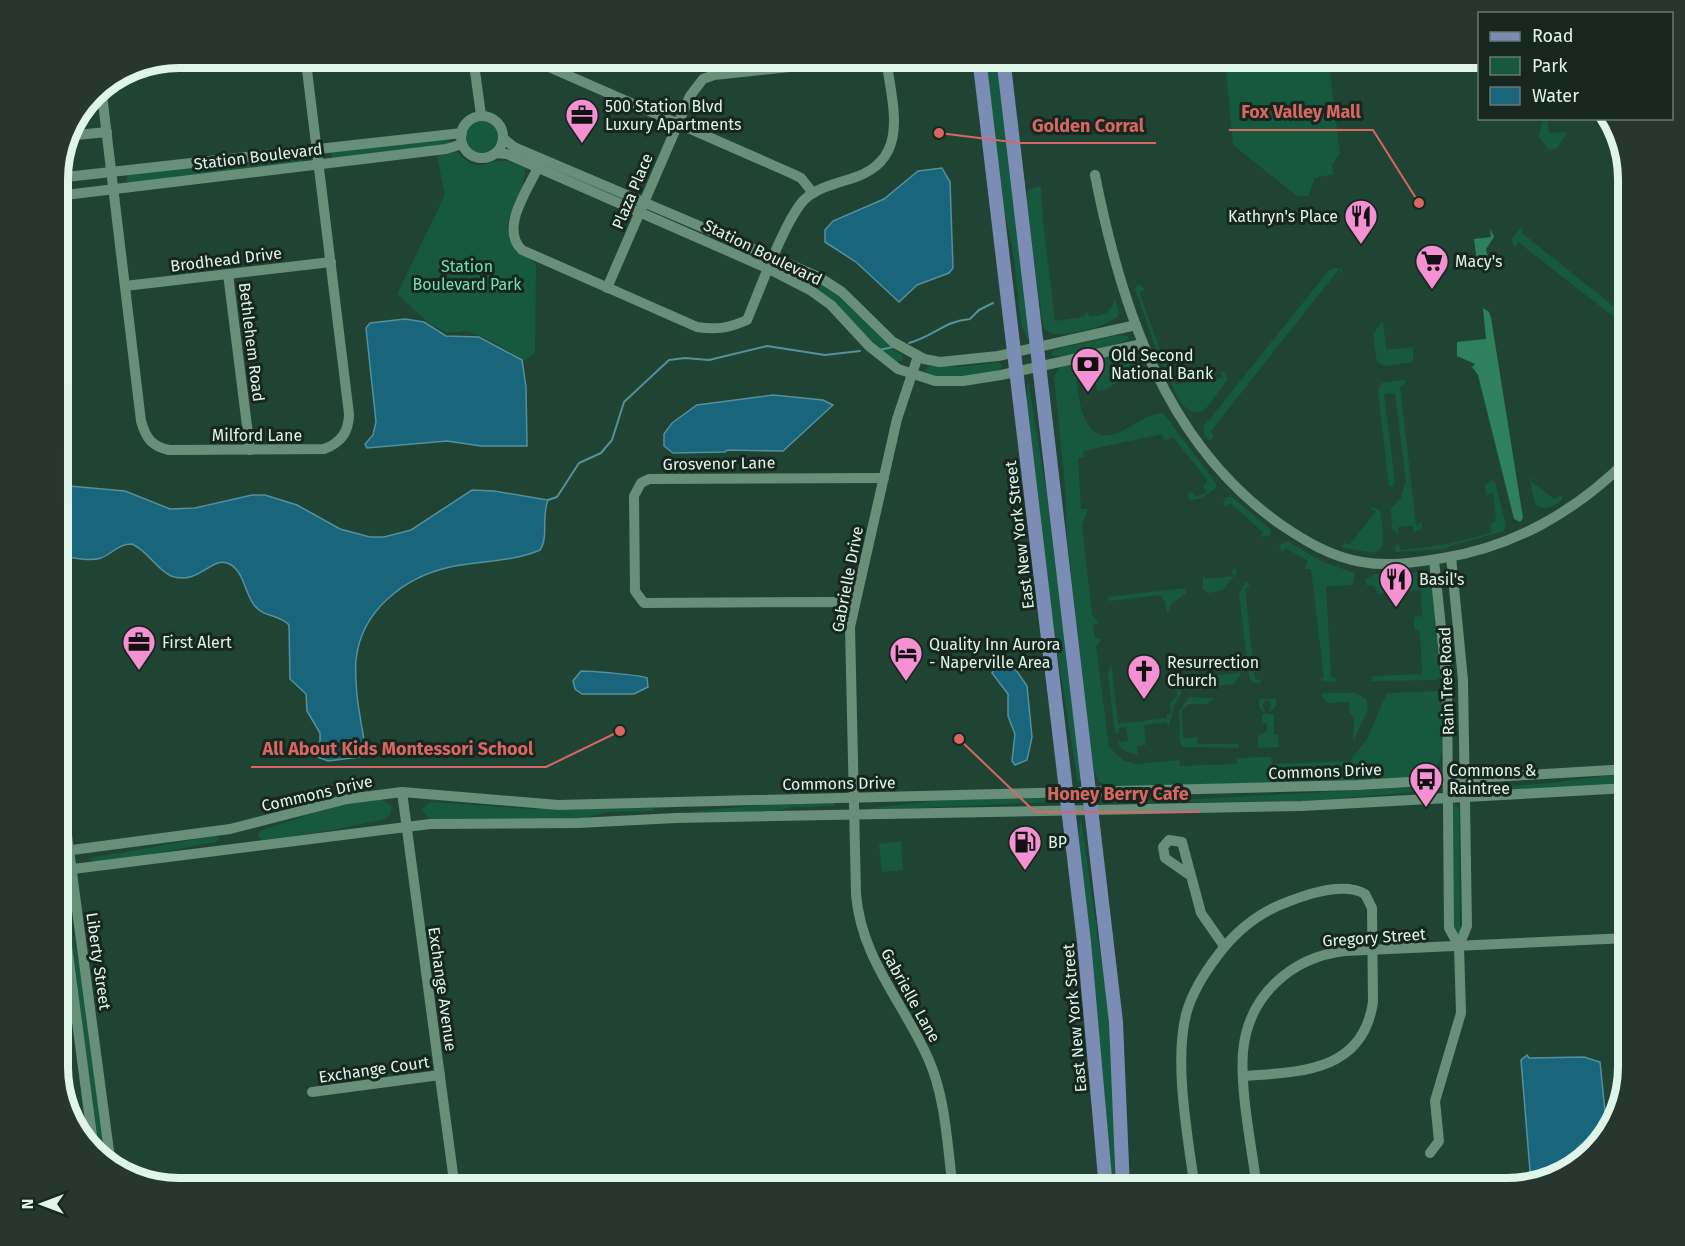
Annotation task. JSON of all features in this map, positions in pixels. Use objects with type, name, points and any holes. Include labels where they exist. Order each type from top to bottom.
[{"type":"main road","name":"East New York Street","points":[[981,68],[1084,942],[1105,1178]]},
{"type":"main road","points":[[1004,68],[1116,1022],[1123,1178]]},
{"type":"street","name":"Milford Lane","points":[[102,98],[141,421],[148,440],[156,447],[169,450],[324,449],[338,442],[346,430],[349,414],[306,68]]},
{"type":"street","points":[[474,68],[481,116]]},
{"type":"street","points":[[552,68],[793,174],[801,178],[813,193]]},
{"type":"street","name":"Plaza Place","points":[[607,288],[678,122],[696,86],[714,75],[780,68]]},
{"type":"street","points":[[541,163],[515,219],[515,241],[528,254],[698,327],[715,330],[732,327],[747,320],[793,216],[804,200],[813,193],[872,170],[888,151],[895,120],[887,68]]},
{"type":"street","points":[[481,116],[497,122],[503,138],[496,153],[477,157],[471,155],[462,144],[462,133],[468,121],[481,116]]},
{"type":"street","points":[[76,135],[106,132]]},
{"type":"street","name":"Station Boulevard","points":[[68,177],[317,147],[462,133]]},
{"type":"street","name":"Station Boulevard","points":[[503,138],[507,144],[578,180],[771,264],[833,285],[893,342],[930,360],[954,363],[1136,325]]},
{"type":"street","name":"Station Boulevard","points":[[68,194],[446,149],[462,144]]},
{"type":"street","name":"Station Boulevard","points":[[496,153],[541,163]]},
{"type":"street","points":[[1095,175],[1110,241],[1142,344],[1172,406],[1198,445],[1233,484],[1268,515],[1306,541],[1344,558],[1378,564],[1434,560],[1494,547],[1553,518],[1618,468]]},
{"type":"street","name":"Brodhead Drive","points":[[125,286],[332,262]]},
{"type":"street","name":"Station Boulevard","points":[[771,264],[824,300],[869,346],[898,369],[935,381],[951,382],[1016,372],[1142,344]]},
{"type":"street","name":"Bethlehem Road","points":[[228,274],[250,450]]},
{"type":"street","name":"Gabrielle Drive","points":[[854,815],[849,643],[854,605],[897,419],[918,356]]},
{"type":"street","name":"Grosvenor Lane","points":[[854,605],[839,602],[644,603],[635,591],[634,496],[641,483],[649,479],[884,478]]},
{"type":"street","name":"Rain Tree Road","points":[[1430,1153],[1439,1140],[1435,1101],[1438,1083],[1461,1013],[1459,946],[1467,926],[1462,646],[1451,557]]},
{"type":"street","name":"Rain Tree Road","points":[[1434,560],[1446,660],[1449,928],[1459,946]]},
{"type":"street","name":"Commons Drive","points":[[69,851],[230,829],[347,799],[402,792],[558,805],[1446,781],[1618,770]]},
{"type":"street","name":"Commons Drive","points":[[68,869],[406,826],[854,815],[1092,812],[1447,800],[1618,789]]},
{"type":"street","name":"Exchange Avenue","points":[[402,792],[454,1178]]},
{"type":"street","name":"Gabrielle Lane","points":[[854,815],[856,902],[863,936],[870,954],[933,1068],[942,1104],[952,1178]]},
{"type":"street","name":"Liberty Street","points":[[68,843],[109,1155]]},
{"type":"street","points":[[1188,874],[1201,913],[1224,946]]},
{"type":"street","points":[[1193,1178],[1183,1076],[1183,1032],[1196,989],[1224,946],[1263,913],[1304,895],[1350,889],[1359,890],[1370,900],[1372,1014],[1362,1034],[1347,1052],[1330,1063],[1305,1072],[1244,1076]]},
{"type":"street","name":"Gregory Street","points":[[1256,1178],[1243,1051],[1249,1025],[1260,1002],[1276,981],[1298,964],[1319,955],[1371,949],[1618,938]]},
{"type":"street","name":"Liberty Street","points":[[68,954],[92,1137]]},
{"type":"street","name":"Exchange Court","points":[[312,1092],[440,1075]]},
{"type":"green space","points":[[987,68],[998,68],[1030,339],[1027,339],[1021,324],[1013,250],[1002,201]]},
{"type":"green space","points":[[1224,68],[1329,68],[1340,154],[1332,164],[1333,174],[1315,178],[1308,196],[1297,196],[1233,145]]},
{"type":"green space","points":[[481,120],[493,125],[498,137],[493,149],[481,154],[469,149],[464,137],[469,125]]},
{"type":"green space","points":[[1543,120],[1547,120],[1549,133],[1566,132],[1557,148],[1549,150],[1539,137]]},
{"type":"green space","points":[[449,139],[449,145],[333,158],[331,154],[333,152]]},
{"type":"green space","name":"Station Boulevard Park","points":[[457,152],[472,164],[482,165],[507,161],[525,168],[523,185],[507,229],[510,239],[519,250],[536,264],[535,352],[525,361],[490,340],[467,331],[448,333],[430,324],[397,294],[445,195],[437,156]]},
{"type":"green space","points":[[302,155],[302,162],[131,183],[125,181],[128,175]]},
{"type":"green space","points":[[1041,186],[1055,321],[1084,317],[1086,311],[1090,317],[1104,314],[1110,310],[1115,298],[1119,314],[1109,322],[1090,329],[1062,334],[1050,333],[1043,327],[1026,197],[1029,189]]},
{"type":"green space","points":[[1522,226],[1522,233],[1618,310],[1618,320],[1518,242],[1515,248],[1511,240]]},
{"type":"green space","points":[[1490,228],[1494,237],[1486,249],[1489,262],[1478,269],[1474,239],[1491,237]]},
{"type":"green space","points":[[783,267],[820,283],[849,303],[885,342],[902,355],[903,361],[895,361],[781,270]]},
{"type":"green space","points":[[1335,268],[1342,269],[1343,275],[1339,269],[1211,431],[1214,438],[1209,441],[1204,433],[1204,426],[1330,269]]},
{"type":"green space","points":[[1138,284],[1145,289],[1139,292],[1165,363],[1171,361],[1169,368],[1162,366],[1135,289]]},
{"type":"green space","points":[[1483,308],[1489,312],[1491,318],[1523,518],[1520,522],[1514,519],[1478,375],[1472,367],[1475,364],[1457,356],[1457,342],[1486,339]]},
{"type":"green space","points":[[1383,320],[1386,350],[1413,347],[1413,362],[1385,366],[1377,362],[1373,334]]},
{"type":"green space","points":[[1119,335],[1128,336],[1129,339],[1102,349],[1078,354],[1051,355],[1052,351],[1061,348]]},
{"type":"green space","points":[[1127,351],[1135,354],[1140,365],[1138,369],[1106,389],[1097,391],[1095,375],[1076,377],[1081,409],[1085,419],[1098,434],[1108,435],[1120,432],[1152,415],[1163,413],[1216,483],[1216,488],[1202,498],[1189,501],[1188,493],[1191,491],[1195,497],[1207,492],[1203,486],[1208,481],[1173,437],[1164,441],[1162,434],[1083,451],[1084,457],[1078,458],[1081,509],[1088,509],[1082,525],[1092,615],[1099,623],[1093,625],[1095,638],[1101,639],[1096,647],[1109,747],[1124,761],[1136,764],[1179,760],[1180,766],[1237,764],[1237,758],[1271,757],[1272,764],[1352,761],[1353,756],[1366,741],[1387,693],[1437,691],[1442,696],[1443,742],[1438,765],[1432,773],[1424,778],[1113,787],[1099,782],[1093,767],[1067,537],[1065,486],[1054,376],[1061,366]]},
{"type":"green space","points":[[999,362],[1003,367],[997,371],[959,377],[939,377],[924,371],[929,365],[962,367]]},
{"type":"green space","points":[[1223,371],[1228,379],[1204,411],[1191,411],[1186,408],[1170,381],[1172,378],[1176,384],[1223,378],[1220,372]]},
{"type":"green space","points":[[1404,380],[1406,383],[1400,387],[1416,525],[1422,522],[1422,529],[1414,532],[1413,526],[1398,527],[1398,534],[1392,529],[1391,509],[1401,498],[1406,480],[1395,393],[1384,394],[1395,482],[1392,487],[1389,486],[1378,390],[1382,383]]},
{"type":"green space","points":[[1028,381],[1048,502],[1081,776],[1078,785],[1049,596],[1026,399]]},
{"type":"green space","points":[[1537,476],[1531,481],[1554,499],[1562,495],[1562,500],[1546,508],[1535,504],[1530,480]]},
{"type":"green space","points":[[1492,481],[1495,483],[1506,525],[1504,531],[1441,549],[1396,552],[1395,546],[1399,544],[1400,550],[1424,548],[1458,542],[1492,532],[1490,525],[1496,520],[1493,492],[1486,496],[1485,485]]},
{"type":"green space","points":[[1227,497],[1232,497],[1270,529],[1270,535],[1260,537],[1263,532],[1230,503],[1225,507],[1223,501]]},
{"type":"green space","points":[[1374,507],[1380,511],[1383,529],[1383,541],[1379,550],[1374,553],[1341,547],[1344,543],[1349,545],[1376,511],[1369,509]]},
{"type":"green space","points":[[1287,541],[1323,562],[1355,573],[1353,585],[1326,586],[1331,677],[1337,679],[1334,682],[1320,680],[1324,678],[1311,569],[1305,569],[1308,561],[1286,548],[1282,552],[1279,545]]},
{"type":"green space","points":[[1235,569],[1237,572],[1223,590],[1209,593],[1203,589],[1203,573],[1204,579],[1233,576],[1232,570]]},
{"type":"green space","points":[[1421,572],[1431,577],[1440,677],[1435,680],[1371,681],[1372,676],[1422,674],[1420,632],[1414,628],[1414,617],[1422,616],[1421,590],[1378,594],[1374,586],[1366,585],[1365,580],[1374,574]]},
{"type":"green space","points":[[1246,581],[1250,587],[1245,588],[1255,679],[1261,680],[1260,684],[1252,682],[1249,676],[1239,593]]},
{"type":"green space","points":[[1186,588],[1186,593],[1172,603],[1167,614],[1165,602],[1160,595],[1109,601],[1108,597]]},
{"type":"green space","points":[[1111,662],[1118,724],[1167,718],[1167,714],[1171,713],[1170,704],[1177,696],[1176,687],[1182,692],[1174,706],[1169,727],[1166,722],[1144,725],[1146,745],[1137,746],[1138,755],[1123,750],[1119,745],[1118,742],[1128,741],[1126,727],[1119,728],[1119,733],[1115,733],[1108,674]]},
{"type":"green space","points":[[1238,666],[1241,675],[1233,684],[1200,685],[1190,679],[1186,673],[1189,673],[1190,678],[1238,673]]},
{"type":"green space","points":[[1324,693],[1356,693],[1366,699],[1368,709],[1353,742],[1354,718],[1350,713],[1349,702],[1327,703],[1321,695]]},
{"type":"green space","points":[[1189,697],[1214,698],[1208,704],[1189,704],[1182,710],[1183,738],[1197,737],[1197,744],[1239,744],[1239,748],[1183,747],[1180,743],[1179,711]]},
{"type":"green space","points":[[1259,699],[1276,699],[1276,706],[1269,713],[1271,702],[1265,700],[1263,706],[1266,714],[1274,714],[1274,735],[1278,735],[1279,747],[1258,748],[1258,736],[1267,731],[1267,723],[1262,723],[1262,714],[1265,713],[1259,707]]},
{"type":"green space","points":[[1618,774],[1618,785],[1470,792],[1471,789],[1550,783]]},
{"type":"green space","points":[[1437,787],[1439,790],[1307,801],[1103,803],[1105,801],[1198,799]]},
{"type":"green space","points":[[1052,798],[1054,802],[872,810],[871,808],[944,800]]},
{"type":"green space","points":[[382,799],[391,806],[391,814],[385,819],[328,831],[262,840],[258,836],[260,831],[334,806]]},
{"type":"green space","points":[[430,802],[531,809],[654,808],[652,811],[607,812],[584,818],[429,819],[422,810]]},
{"type":"green space","points":[[834,803],[835,806],[793,807],[767,812],[690,812],[759,805]]},
{"type":"green space","points":[[1456,804],[1459,809],[1460,937],[1454,927],[1453,805]]},
{"type":"green space","points":[[1081,818],[1109,1017],[1117,1178],[1111,1178],[1078,840]]},
{"type":"green space","points":[[216,836],[219,839],[216,842],[150,855],[113,861],[90,860],[92,857]]},
{"type":"green space","points":[[901,841],[903,870],[882,872],[879,844]]},
{"type":"green space","points":[[68,911],[83,985],[104,1150],[97,1143]]},
{"type":"water","points":[[942,168],[950,182],[953,268],[949,273],[917,285],[899,302],[856,262],[825,242],[825,230],[833,221],[884,199],[918,171]]},
{"type":"water","points":[[405,319],[424,322],[446,336],[479,337],[522,360],[526,387],[527,446],[481,446],[447,441],[367,448],[365,444],[373,435],[376,422],[366,328],[370,323]]},
{"type":"water","points":[[773,395],[823,400],[833,405],[783,451],[727,450],[725,452],[673,453],[664,446],[664,434],[672,423],[697,405]]},
{"type":"water","points":[[68,486],[125,491],[170,509],[195,508],[252,495],[265,495],[297,505],[340,529],[370,537],[384,537],[411,530],[472,490],[494,491],[548,500],[544,539],[540,550],[519,557],[461,565],[433,572],[402,588],[376,611],[366,626],[356,660],[357,695],[366,751],[360,757],[328,761],[315,756],[320,733],[307,711],[306,694],[290,679],[289,625],[254,605],[237,570],[221,562],[189,577],[171,576],[132,544],[119,547],[96,559],[68,557]]},
{"type":"water","points":[[996,667],[1016,670],[1027,686],[1032,737],[1027,760],[1015,765],[1012,761],[1015,734],[1008,716],[1008,694],[992,673]]},
{"type":"water","points":[[581,671],[643,677],[647,678],[648,687],[634,694],[582,694],[575,689],[573,681]]},
{"type":"water","points":[[1527,1055],[1529,1058],[1584,1057],[1600,1062],[1606,1117],[1595,1135],[1574,1156],[1556,1167],[1530,1175],[1521,1060]]},
{"type":"waterway","points":[[909,343],[953,323],[970,319],[979,310],[993,303]]},
{"type":"waterway","points":[[548,500],[557,497],[579,463],[601,453],[612,440],[624,402],[669,360],[685,358],[709,360],[767,346],[825,355],[860,351]]},
{"type":"waterway","points":[[879,350],[893,347]]},
{"type":"place","name":"Golden Corral","points":[[939,133]]},
{"type":"place","name":"500 Station Blvd Luxury Apartments","points":[[582,144]]},
{"type":"place","name":"Fox Valley Mall","points":[[1419,203]]},
{"type":"place","name":"Kathryn's Place","points":[[1361,245]]},
{"type":"place","name":"Macy's","points":[[1432,290]]},
{"type":"place","name":"Old Second National Bank","points":[[1088,393]]},
{"type":"place","name":"Basil's","points":[[1396,608]]},
{"type":"place","name":"First Alert","points":[[139,671]]},
{"type":"place","name":"Quality Inn Aurora - Naperville Area","points":[[906,682]]},
{"type":"place","name":"Resurrection Church","points":[[1144,700]]},
{"type":"place","name":"All About Kids Montessori School","points":[[620,731]]},
{"type":"place","name":"Honey Berry Cafe","points":[[959,739]]},
{"type":"place","name":"Commons & Raintree","points":[[1426,808]]},
{"type":"place","name":"BP","points":[[1025,871]]}]
